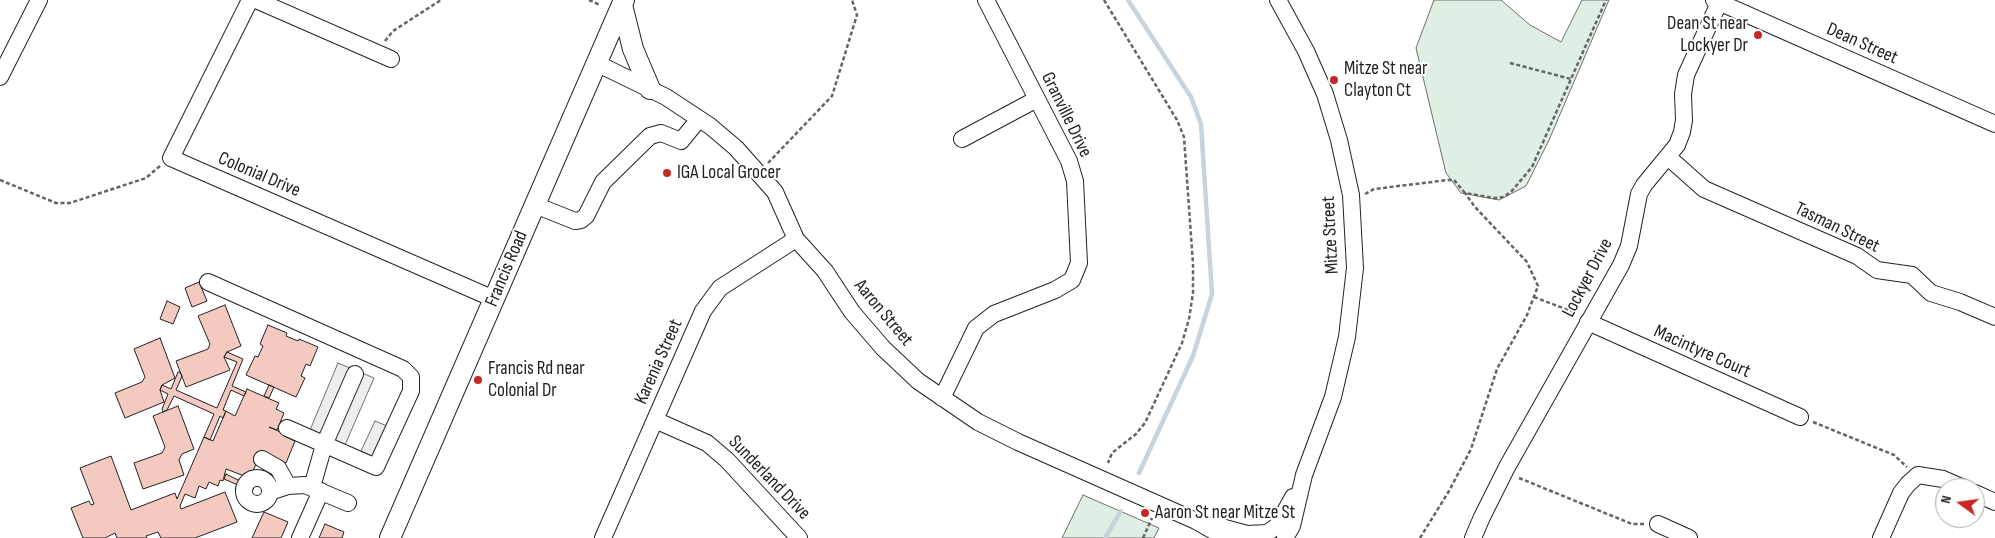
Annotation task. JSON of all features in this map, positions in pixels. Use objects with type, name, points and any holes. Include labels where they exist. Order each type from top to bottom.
[{"type":"main road","name":"Francis Road","points":[[390,538],[623,3]]},
{"type":"main road","points":[[623,3],[633,49],[650,89]]},
{"type":"street","points":[[0,77],[39,0]]},
{"type":"street","points":[[171,158],[250,0]]},
{"type":"street","points":[[256,0],[385,57]]},
{"type":"street","name":"Granville Drive","points":[[942,398],[976,328],[994,314],[1055,290],[1072,280],[1078,263],[1075,181],[1069,161],[986,0]]},
{"type":"street","name":"Mitze Street","points":[[1274,535],[1292,526],[1304,475],[1333,397],[1347,336],[1355,268],[1352,208],[1339,140],[1325,94],[1306,51],[1279,1]]},
{"type":"street","name":"Dean Street","points":[[1717,1],[1995,124]]},
{"type":"street","name":"Lockyer Drive","points":[[1473,538],[1507,467],[1630,246],[1639,194],[1644,185],[1677,145],[1682,132],[1686,75],[1717,1]]},
{"type":"street","name":"Aaron Street","points":[[596,63],[650,89],[699,118],[736,148],[776,192],[796,239],[825,271],[852,312],[882,348],[918,381],[978,422],[1018,442],[1196,521],[1226,538]]},
{"type":"street","points":[[962,140],[1036,99]]},
{"type":"street","points":[[535,205],[575,221],[583,219],[603,182],[650,136],[661,133],[681,141],[699,118]]},
{"type":"street","name":"Tasman Street","points":[[1668,157],[1704,189],[1858,256],[1878,270],[1912,275],[1931,293],[1960,302],[1995,317]]},
{"type":"street","name":"Colonial Drive","points":[[171,158],[494,298]]},
{"type":"street","name":"Karenia Street","points":[[603,538],[703,311],[720,288],[796,239]]},
{"type":"street","points":[[208,282],[408,372],[412,382],[411,391],[376,467],[287,428]]},
{"type":"street","name":"Macintyre Court","points":[[1588,322],[1800,417]]},
{"type":"street","points":[[300,538],[316,489],[324,444],[355,374]]},
{"type":"street","name":"Sunderland Drive","points":[[655,420],[707,443],[721,454],[800,538]]},
{"type":"street","points":[[262,459],[278,468],[288,486]]},
{"type":"street","points":[[1881,538],[1908,484],[1918,476],[1935,478]]},
{"type":"street","points":[[270,492],[288,486],[299,485],[316,489],[348,502]]},
{"type":"street","name":"Aaron Street","points":[[1196,521],[1247,534],[1274,535]]},
{"type":"street","points":[[1658,524],[1689,538]]},
{"type":"path","points":[[385,57],[393,31],[441,0]]},
{"type":"path","points":[[589,0],[600,5]]},
{"type":"path","points":[[759,173],[832,96],[857,15],[852,0]]},
{"type":"path","points":[[1104,0],[1177,120],[1184,137],[1194,264],[1192,302],[1182,343],[1146,423],[1136,434],[1112,453],[1108,463]]},
{"type":"path","points":[[1465,193],[1494,198],[1503,197],[1518,186],[1532,167],[1606,0]]},
{"type":"path","points":[[1510,63],[1571,79]]},
{"type":"path","points":[[0,180],[56,203],[70,203],[146,178],[171,158]]},
{"type":"path","points":[[1362,194],[1366,194],[1374,189],[1454,180],[1475,207],[1527,262],[1538,286],[1527,315],[1497,369],[1471,449],[1449,491],[1420,538]]},
{"type":"path","points":[[1334,206],[1333,197],[1338,196]]},
{"type":"path","points":[[1534,297],[1577,314],[1588,322]]},
{"type":"path","points":[[1800,417],[1894,456],[1918,476]]},
{"type":"path","points":[[1507,467],[1519,478],[1632,524],[1658,524]]},
{"type":"path","points":[[1143,538],[1152,518]]},
{"type":"green space","points":[[1434,0],[1501,0],[1530,25],[1561,42],[1582,0],[1609,0],[1549,140],[1526,186],[1499,200],[1461,193],[1446,173],[1416,48]]},
{"type":"green space","points":[[1083,495],[1159,528],[1154,538],[1062,538]]},
{"type":"shaded area","points":[[338,363],[374,378],[345,445],[310,430]]},
{"type":"shaded area","points":[[375,421],[387,426],[373,457],[361,451]]},
{"type":"building","points":[[199,282],[207,301],[192,307],[185,288]]},
{"type":"building","points":[[167,301],[180,307],[173,324],[160,319]]},
{"type":"building","points":[[225,305],[241,346],[227,352],[224,357],[230,370],[186,387],[176,361],[208,349],[210,344],[198,316]]},
{"type":"building","points":[[268,325],[287,333],[286,336],[318,347],[310,366],[306,364],[301,376],[305,378],[296,397],[246,375],[255,356],[258,357],[263,346],[260,344]]},
{"type":"building","points":[[160,338],[175,378],[162,385],[160,390],[164,402],[125,418],[115,393],[142,382],[145,377],[134,349]]},
{"type":"building","points":[[227,352],[243,359],[232,386],[246,392],[244,396],[231,390],[223,410],[226,411],[223,418],[220,416],[210,440],[204,437],[214,414],[174,396],[167,410],[163,412],[162,409],[168,394],[160,390],[162,385],[171,389],[178,372],[180,372],[182,376],[176,390],[217,408],[237,362],[224,357]]},
{"type":"building","points":[[269,385],[274,387],[269,398],[264,396]]},
{"type":"building","points":[[247,389],[279,403],[276,409],[284,413],[277,430],[269,427],[295,441],[286,463],[258,453],[251,476],[248,475],[247,477],[226,469],[223,481],[220,480],[218,486],[209,482],[206,489],[199,486],[195,498],[185,494],[180,506],[181,509],[225,492],[237,522],[195,538],[161,538],[158,532],[146,536],[147,538],[117,538],[115,533],[105,538],[83,538],[71,508],[89,501],[91,505],[94,504],[80,468],[111,456],[131,510],[175,493],[177,499],[204,437],[213,441],[226,411],[235,416]]},
{"type":"building","points":[[178,406],[194,449],[182,454],[179,460],[184,475],[143,489],[134,463],[162,453],[165,447],[153,416]]},
{"type":"building","points":[[226,474],[240,481],[242,476],[256,482],[250,497],[235,490],[238,485],[224,479]]},
{"type":"building","points":[[264,512],[288,522],[281,538],[252,538]]},
{"type":"building","points":[[325,524],[344,532],[342,538],[319,538]]},
{"type":"waterway","points":[[1128,0],[1191,97],[1201,124],[1212,294],[1193,356],[1139,473]]},
{"type":"waterway","points":[[1105,538],[1121,511]]},
{"type":"place","name":"Dean St near Lockyer Dr","points":[[1758,35]]},
{"type":"place","name":"Mitze St near Clayton Ct","points":[[1334,80]]},
{"type":"place","name":"IGA Local Grocer","points":[[667,173]]},
{"type":"place","name":"Francis Rd near Colonial Dr","points":[[478,380]]},
{"type":"place","name":"Aaron St near Mitze St","points":[[1145,513]]}]
